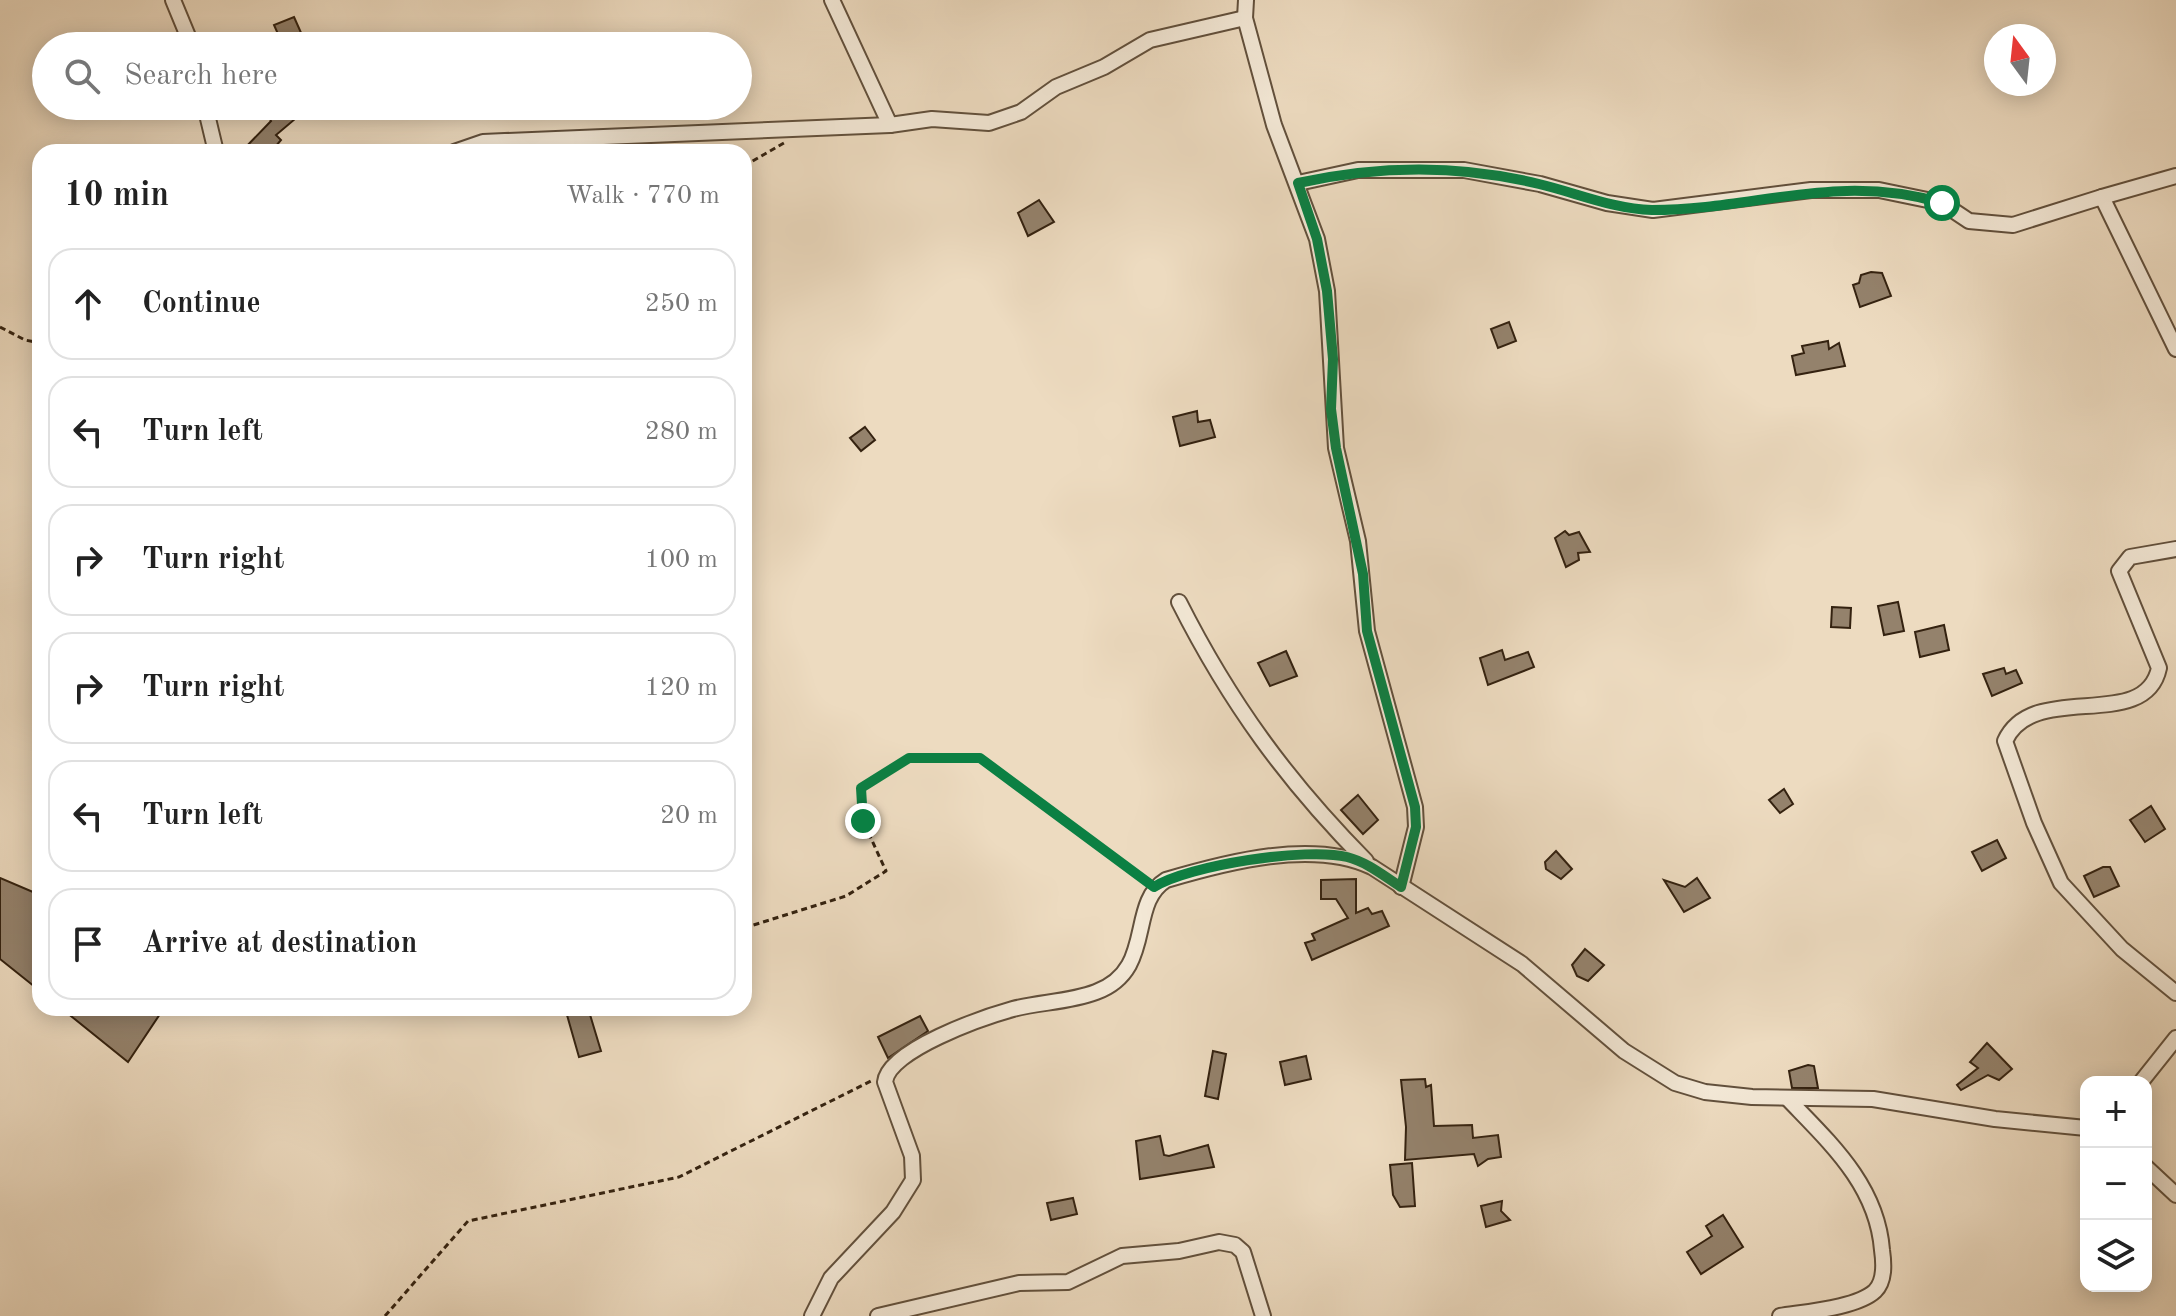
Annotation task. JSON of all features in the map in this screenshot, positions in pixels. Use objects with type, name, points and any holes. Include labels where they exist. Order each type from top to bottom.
[{"type":"street","points":[[173,0],[186,32]]},
{"type":"street","points":[[832,0],[890,125]]},
{"type":"street","points":[[1246,0],[1245,18],[1274,125],[1317,239],[1327,291],[1333,359],[1331,409],[1336,448],[1363,574],[1367,631],[1415,807],[1416,827],[1401,887]]},
{"type":"street","points":[[477,144],[890,125],[932,119],[1000,121],[1021,112],[1056,87],[1104,67],[1150,40],[1245,18]]},
{"type":"street","points":[[208,120],[214,144]]},
{"type":"street","points":[[1298,183],[1358,170],[1464,170],[1540,184],[1607,203],[1653,210],[1811,190],[1879,190],[1942,203],[1969,221],[2013,225],[2176,176]]},
{"type":"street","points":[[2102,197],[2176,349]]},
{"type":"street","points":[[2176,549],[2137,554],[2123,562],[2119,571],[2159,668],[2155,682],[2135,696],[2109,706],[2056,708],[2024,716],[2010,729],[2005,741],[2034,823],[2061,883],[2122,949],[2176,993]]},
{"type":"street","points":[[1179,602],[1224,686],[1262,741],[1307,801],[1372,867]]},
{"type":"street","points":[[812,1316],[831,1278],[893,1212],[913,1180],[912,1156],[888,1094],[886,1075],[896,1061],[973,1023],[1014,1009],[1082,996],[1108,987],[1131,960],[1142,932],[1149,894],[1154,887],[1186,874],[1297,853],[1350,857],[1372,867],[1548,983],[1593,1026],[1654,1072],[1705,1092],[1787,1098],[1873,1099],[1995,1119],[2080,1127]]},
{"type":"street","points":[[2146,1076],[2176,1038]]},
{"type":"street","points":[[1780,1316],[1867,1297],[1879,1286],[1883,1261],[1878,1218],[1861,1181],[1787,1098]]},
{"type":"street","points":[[2152,1173],[2176,1195]]},
{"type":"street","points":[[878,1316],[1019,1283],[1068,1282],[1122,1256],[1179,1251],[1219,1242],[1235,1245],[1243,1252],[1263,1316]]},
{"type":"path","points":[[752,162],[783,147],[789,128]]},
{"type":"path","points":[[0,327],[32,340]]},
{"type":"path","points":[[752,925],[846,896],[886,871],[863,821],[861,788],[909,758],[980,758],[1154,887]]},
{"type":"path","points":[[385,1316],[468,1221],[679,1177],[853,1088],[886,1075]]},
{"type":"building","points":[[294,17],[301,32],[277,32],[274,25]]},
{"type":"building","points":[[294,120],[276,135],[281,140],[278,144],[249,144],[271,121]]},
{"type":"building","points":[[1039,200],[1054,222],[1028,236],[1018,213]]},
{"type":"building","points":[[1882,273],[1891,296],[1860,307],[1853,285],[1859,283],[1861,275]]},
{"type":"building","points":[[1509,322],[1516,341],[1498,348],[1491,329]]},
{"type":"building","points":[[1828,341],[1829,349],[1839,343],[1845,366],[1796,375],[1792,356],[1804,353],[1802,346]]},
{"type":"building","points":[[1197,411],[1198,422],[1210,420],[1215,437],[1180,446],[1173,417]]},
{"type":"building","points":[[865,427],[875,440],[861,451],[850,438]]},
{"type":"building","points":[[1565,531],[1569,535],[1579,532],[1590,552],[1578,553],[1579,560],[1566,567],[1555,538]]},
{"type":"building","points":[[1898,602],[1904,631],[1884,635],[1878,606]]},
{"type":"building","points":[[1832,607],[1851,608],[1850,628],[1831,627]]},
{"type":"building","points":[[1944,625],[1949,650],[1920,657],[1915,632]]},
{"type":"building","points":[[1502,650],[1505,660],[1528,652],[1534,667],[1488,685],[1480,658]]},
{"type":"building","points":[[1286,651],[1297,676],[1270,686],[1258,663]]},
{"type":"building","points":[[2004,668],[2006,674],[2016,670],[2022,683],[1992,696],[1983,674]]},
{"type":"building","points":[[1784,789],[1793,804],[1780,813],[1769,800]]},
{"type":"building","points":[[1358,795],[1378,820],[1363,834],[1341,810]]},
{"type":"building","points":[[2151,806],[2165,829],[2145,842],[2130,820]]},
{"type":"building","points":[[1997,840],[2006,858],[1982,871],[1972,852]]},
{"type":"building","points":[[1556,851],[1572,869],[1561,879],[1546,869],[1545,862]]},
{"type":"building","points":[[2110,867],[2119,886],[2094,897],[2084,876]]},
{"type":"building","points":[[0,878],[32,892],[32,985],[0,959]]},
{"type":"building","points":[[1697,878],[1710,898],[1684,912],[1664,880],[1685,887]]},
{"type":"building","points":[[1356,879],[1356,913],[1368,908],[1372,914],[1382,911],[1389,926],[1312,960],[1305,943],[1315,940],[1312,934],[1348,918],[1336,899],[1321,899],[1321,880]]},
{"type":"building","points":[[1585,949],[1604,965],[1588,981],[1577,976],[1572,965]]},
{"type":"building","points":[[71,1016],[159,1016],[128,1062]]},
{"type":"building","points":[[567,1016],[590,1016],[601,1051],[579,1057]]},
{"type":"building","points":[[920,1016],[928,1031],[888,1058],[878,1037]]},
{"type":"building","points":[[1987,1043],[2012,1069],[1999,1080],[1988,1075],[1961,1090],[1957,1085],[1978,1068],[1970,1062]]},
{"type":"building","points":[[1213,1051],[1226,1054],[1218,1099],[1205,1096]]},
{"type":"building","points":[[1306,1056],[1311,1079],[1285,1085],[1280,1062]]},
{"type":"building","points":[[1814,1066],[1818,1088],[1792,1088],[1789,1071]]},
{"type":"building","points":[[1425,1079],[1426,1087],[1431,1085],[1434,1126],[1472,1125],[1473,1138],[1498,1135],[1501,1157],[1488,1159],[1478,1166],[1474,1154],[1405,1160],[1406,1127],[1401,1080]]},
{"type":"building","points":[[1160,1136],[1164,1155],[1169,1156],[1208,1145],[1214,1167],[1140,1179],[1136,1141]]},
{"type":"building","points":[[1412,1163],[1415,1206],[1400,1207],[1393,1195],[1390,1165]]},
{"type":"building","points":[[1073,1198],[1077,1214],[1051,1220],[1047,1203]]},
{"type":"building","points":[[1502,1201],[1501,1211],[1510,1220],[1486,1227],[1481,1206]]},
{"type":"building","points":[[1723,1215],[1743,1247],[1701,1274],[1687,1252],[1712,1236],[1706,1226]]},
{"type":"route","points":[[863,821],[861,788],[883,771],[909,758],[980,758],[1154,887],[1186,874],[1315,852],[1350,857],[1372,867],[1401,887],[1416,827],[1415,807],[1367,631],[1358,541],[1336,448],[1331,409],[1333,359],[1327,291],[1317,239],[1298,183],[1358,170],[1432,169],[1464,170],[1540,184],[1607,203],[1653,210],[1811,190],[1879,190],[1942,203]]}]
